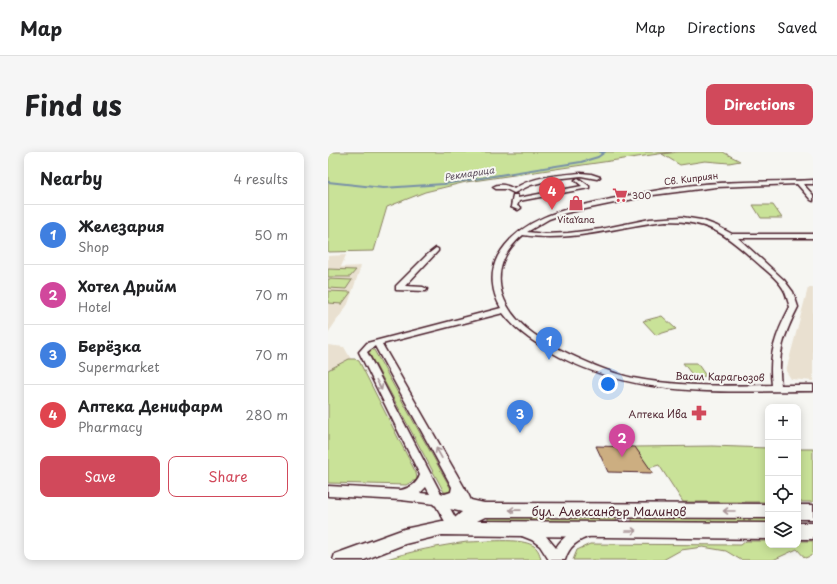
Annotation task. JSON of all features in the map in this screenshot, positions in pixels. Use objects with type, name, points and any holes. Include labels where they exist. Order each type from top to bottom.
[{"type":"street","points":[[496,187],[514,189],[572,176],[593,175],[597,177],[558,184],[556,182],[537,184]]},
{"type":"street","points":[[516,200],[587,187],[578,180]]},
{"type":"street","name":"Св. Киприян","points":[[504,310],[496,284],[496,270],[507,247],[521,233],[547,218],[568,210],[635,197],[706,186],[813,182]]},
{"type":"street","points":[[799,183],[813,199]]},
{"type":"street","points":[[514,189],[516,200],[514,207],[518,208]]},
{"type":"street","points":[[521,233],[533,235],[585,233],[654,218],[676,218],[696,221],[715,227],[732,236],[764,264],[788,290],[794,307],[775,349],[774,370],[777,388]]},
{"type":"street","points":[[732,236],[813,236]]},
{"type":"street","points":[[423,289],[399,288],[436,250]]},
{"type":"street","points":[[469,518],[440,500],[364,355],[364,350],[370,345],[504,310]]},
{"type":"street","name":"Васил Карагьозов","points":[[504,310],[523,330],[544,345],[583,365],[607,374],[642,382],[698,389],[813,388]]},
{"type":"street","points":[[378,344],[458,486],[469,518]]},
{"type":"street","points":[[401,495],[409,493],[420,486],[424,481],[426,474]]},
{"type":"street","points":[[328,491],[401,495],[440,500],[455,496],[458,492],[458,486]]},
{"type":"street","points":[[440,500],[469,518]]},
{"type":"street","name":"бул. Александър Малинов","points":[[342,560],[404,537],[469,518],[765,511]]},
{"type":"street","points":[[801,512],[813,512]]},
{"type":"street","name":"бул. Александър Малинов","points":[[469,518],[490,529],[765,531]]},
{"type":"street","points":[[515,529],[538,537],[549,548],[557,560]]},
{"type":"street","points":[[557,560],[562,547],[566,543],[581,534],[592,530]]},
{"type":"street","points":[[801,531],[813,531]]},
{"type":"shaded area","points":[[346,255],[341,267],[361,266],[348,304],[328,333],[328,256]]},
{"type":"shaded area","points":[[808,288],[813,288],[813,381],[791,379],[786,371]]},
{"type":"shaded area","points":[[328,345],[344,347],[351,359],[328,373]]},
{"type":"green space","points":[[328,152],[672,152],[466,182],[425,192],[387,207],[374,251],[328,252]]},
{"type":"green space","points":[[678,152],[723,152],[740,161],[729,163],[705,161],[680,165],[662,154]]},
{"type":"green space","points":[[753,205],[773,205],[782,218],[761,218]]},
{"type":"green space","points":[[328,269],[356,270],[350,277],[328,277]]},
{"type":"green space","points":[[328,279],[352,280],[346,289],[328,288]]},
{"type":"green space","points":[[328,291],[351,292],[342,304],[328,303]]},
{"type":"green space","points":[[662,316],[676,329],[656,335],[643,321]]},
{"type":"green space","points":[[370,349],[374,350],[451,489],[449,492],[444,492],[368,351]]},
{"type":"green space","points":[[349,359],[359,361],[416,473],[416,481],[406,485],[328,483],[328,370]]},
{"type":"green space","points":[[683,363],[697,363],[706,376],[694,377]]},
{"type":"green space","points":[[712,446],[765,448],[765,502],[683,502],[659,465],[649,468],[635,447]]},
{"type":"green space","points":[[801,449],[813,449],[813,502],[801,502]]},
{"type":"green space","points":[[488,517],[614,517],[617,520],[616,522],[489,522]]},
{"type":"green space","points":[[632,518],[765,518],[765,524],[632,522]]},
{"type":"green space","points":[[511,541],[528,543],[537,549],[541,560],[384,560],[425,549],[467,542]]},
{"type":"green space","points":[[746,541],[765,541],[765,548],[801,548],[801,541],[813,541],[813,555],[805,558],[797,549],[773,560],[741,560],[726,551],[703,547],[681,550],[663,560],[573,560],[577,550],[590,544],[741,545]]},
{"type":"building","points":[[596,446],[635,447],[653,473],[608,472]]},
{"type":"waterway","name":"Рекмарица","points":[[328,182],[383,188],[444,184],[581,162],[598,157],[605,152],[600,152]]},
{"type":"place","name":"300","points":[[620,195]]},
{"type":"place","name":"VitaYana","points":[[576,203]]},
{"type":"place","name":"Аптека Денифарм","points":[[552,210]]},
{"type":"place","name":"Железария","points":[[549,360]]},
{"type":"place","name":"Аптека Ива","points":[[699,413]]},
{"type":"place","name":"Берёзка","points":[[520,433]]},
{"type":"place","name":"Хотел Дрийм","points":[[622,457]]}]
